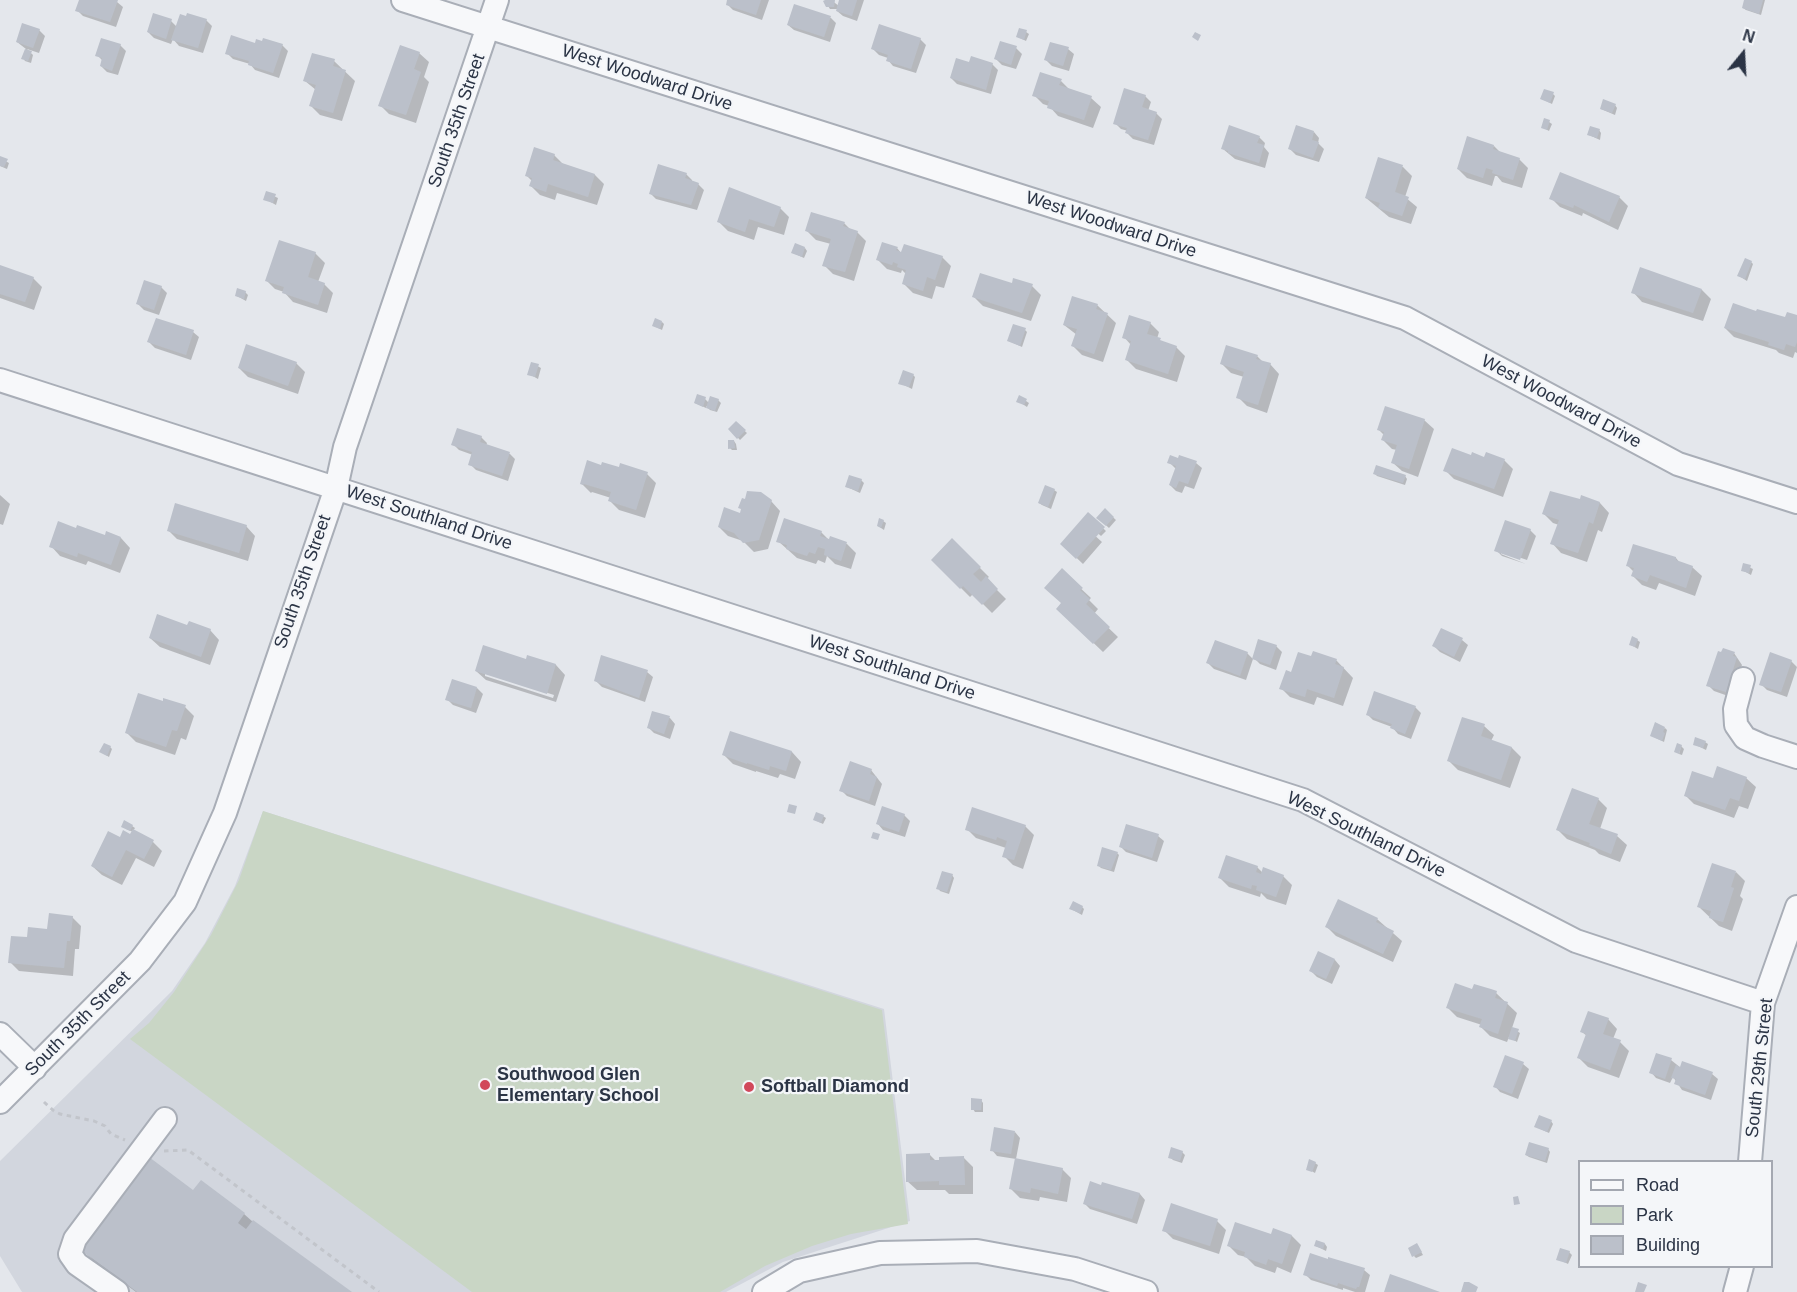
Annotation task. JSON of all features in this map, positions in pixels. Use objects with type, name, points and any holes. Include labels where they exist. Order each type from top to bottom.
[{"type":"street","name":"West Woodward Drive","points":[[403,0],[1405,318],[1678,464],[1797,502]]},
{"type":"street","name":"South 35th Street","points":[[0,1102],[140,961],[185,902],[225,813],[336,488],[349,435],[497,0]]},
{"type":"street","name":"West Southland Drive","points":[[0,380],[1303,800],[1576,941],[1763,1003]]},
{"type":"street","points":[[1743,679],[1735,709],[1736,725],[1745,738],[1762,747],[1797,758]]},
{"type":"street","name":"South 29th Street","points":[[1750,1160],[1763,1003],[1797,907]]},
{"type":"street","points":[[0,1034],[35,1068]]},
{"type":"street","points":[[117,1292],[77,1264],[70,1254],[75,1239],[165,1119]]},
{"type":"street","points":[[764,1292],[799,1271],[880,1253],[977,1251],[1076,1269],[1146,1292]]},
{"type":"street","points":[[1735,1292],[1741,1268]]},
{"type":"path","points":[[44,1102],[60,1114],[94,1121],[105,1126],[111,1134]]},
{"type":"path","points":[[163,1151],[188,1150],[379,1292]]},
{"type":"shaded area","name":"Southwood Glen Elementary School","points":[[263,811],[884,1009],[910,1221],[783,1262],[726,1292],[22,1292],[0,1256],[0,1161],[172,991],[205,943],[235,886]]},
{"type":"green space","name":"Southwood Glen Elementary School","points":[[263,811],[882,1010],[908,1224],[851,1234],[812,1246],[765,1266],[720,1292],[472,1292],[130,1039],[149,1023],[174,992],[211,935],[239,880]]},
{"type":"building","points":[[79,0],[118,0],[110,22],[75,11]]},
{"type":"building","points":[[727,0],[761,0],[756,15],[726,5]]},
{"type":"building","points":[[835,0],[834,7],[826,7],[823,1]]},
{"type":"building","points":[[839,0],[857,0],[852,16],[836,11]]},
{"type":"building","points":[[1744,0],[1763,0],[1759,14],[1742,8]]},
{"type":"building","points":[[794,4],[831,16],[824,37],[787,25]]},
{"type":"building","points":[[153,13],[172,19],[166,39],[147,32]]},
{"type":"building","points":[[187,13],[207,19],[198,48],[171,40],[180,14],[186,16]]},
{"type":"building","points":[[22,23],[40,29],[33,48],[16,42]]},
{"type":"building","points":[[879,24],[921,38],[911,69],[886,61],[888,55],[871,49]]},
{"type":"building","points":[[1019,28],[1027,30],[1024,40],[1016,37]]},
{"type":"building","points":[[1195,32],[1201,35],[1198,41],[1192,37]]},
{"type":"building","points":[[231,35],[255,43],[256,39],[262,41],[263,38],[283,44],[273,73],[248,65],[249,61],[225,54]]},
{"type":"building","points":[[101,38],[121,44],[112,71],[100,66],[102,58],[95,56]]},
{"type":"building","points":[[1000,41],[1017,46],[1011,65],[994,59]]},
{"type":"building","points":[[1050,42],[1069,47],[1063,66],[1044,60]]},
{"type":"building","points":[[400,45],[420,52],[414,69],[421,72],[406,115],[378,106]]},
{"type":"building","points":[[25,49],[32,51],[28,61],[21,59]]},
{"type":"building","points":[[312,53],[335,59],[333,66],[346,70],[333,113],[309,106],[316,85],[303,81]]},
{"type":"building","points":[[971,56],[993,63],[986,90],[950,78],[956,58],[969,62]]},
{"type":"building","points":[[1040,72],[1062,79],[1059,85],[1092,96],[1084,120],[1047,108],[1049,101],[1032,96]]},
{"type":"building","points":[[1124,88],[1146,95],[1142,107],[1157,112],[1148,140],[1125,133],[1127,128],[1113,124]]},
{"type":"building","points":[[1544,89],[1554,92],[1550,103],[1540,99]]},
{"type":"building","points":[[1603,99],[1616,104],[1612,113],[1600,109]]},
{"type":"building","points":[[1544,118],[1550,120],[1547,130],[1541,128]]},
{"type":"building","points":[[1229,125],[1260,136],[1257,143],[1264,145],[1259,163],[1221,149]]},
{"type":"building","points":[[1296,125],[1314,131],[1312,140],[1319,142],[1313,158],[1288,149]]},
{"type":"building","points":[[1590,126],[1600,129],[1597,138],[1587,135]]},
{"type":"building","points":[[1467,136],[1494,145],[1493,149],[1520,158],[1513,180],[1492,173],[1493,170],[1486,168],[1483,178],[1457,169]]},
{"type":"building","points":[[534,147],[555,154],[553,160],[595,174],[588,197],[548,184],[546,192],[529,186],[532,178],[525,176]]},
{"type":"building","points":[[0,156],[8,159],[4,167],[0,166]]},
{"type":"building","points":[[1378,157],[1403,165],[1395,192],[1409,197],[1402,216],[1378,208],[1380,203],[1365,198]]},
{"type":"building","points":[[658,164],[687,173],[685,178],[699,183],[691,205],[649,194]]},
{"type":"building","points":[[1560,172],[1620,196],[1609,222],[1574,205],[1573,208],[1549,199]]},
{"type":"building","points":[[729,187],[781,207],[774,227],[749,219],[745,232],[717,222]]},
{"type":"building","points":[[266,191],[276,194],[273,203],[263,200]]},
{"type":"building","points":[[811,212],[845,222],[843,226],[858,231],[845,272],[822,266],[831,239],[805,231]]},
{"type":"building","points":[[279,240],[316,252],[308,277],[325,283],[318,305],[282,293],[284,287],[265,281]]},
{"type":"building","points":[[882,242],[898,247],[896,250],[901,252],[904,244],[943,256],[935,280],[927,277],[923,291],[902,284],[906,270],[897,267],[898,264],[893,262],[892,265],[876,260]]},
{"type":"building","points":[[795,243],[805,247],[802,257],[791,253]]},
{"type":"building","points":[[1745,258],[1752,261],[1745,279],[1737,276]]},
{"type":"building","points":[[0,265],[34,277],[25,302],[0,294]]},
{"type":"building","points":[[1640,267],[1702,289],[1693,313],[1631,293]]},
{"type":"building","points":[[980,273],[1012,283],[1013,278],[1033,284],[1022,313],[972,297]]},
{"type":"building","points":[[144,280],[162,286],[154,310],[136,304]]},
{"type":"building","points":[[237,288],[246,291],[244,299],[235,296]]},
{"type":"building","points":[[1072,296],[1098,304],[1096,309],[1108,313],[1094,354],[1071,346],[1077,329],[1063,325]]},
{"type":"building","points":[[1733,303],[1785,317],[1787,312],[1797,315],[1795,347],[1786,344],[1784,350],[1768,345],[1769,342],[1724,328]]},
{"type":"building","points":[[1129,315],[1151,322],[1147,334],[1177,346],[1168,374],[1125,360],[1131,341],[1122,338]]},
{"type":"building","points":[[156,318],[194,330],[186,355],[147,342]]},
{"type":"building","points":[[655,318],[662,321],[660,329],[652,326]]},
{"type":"building","points":[[1013,324],[1026,328],[1020,346],[1007,341]]},
{"type":"building","points":[[246,344],[297,362],[288,386],[238,368]]},
{"type":"building","points":[[1226,345],[1258,355],[1256,359],[1271,363],[1258,405],[1236,398],[1244,372],[1220,364]]},
{"type":"building","points":[[531,362],[539,364],[535,377],[527,375]]},
{"type":"building","points":[[903,370],[914,374],[909,387],[898,384]]},
{"type":"building","points":[[697,394],[706,397],[703,407],[694,403]]},
{"type":"building","points":[[1019,395],[1027,399],[1024,405],[1016,402]]},
{"type":"building","points":[[710,396],[719,399],[715,411],[706,408]]},
{"type":"building","points":[[1385,406],[1425,419],[1409,469],[1391,463],[1397,445],[1381,440],[1384,432],[1377,430]]},
{"type":"building","points":[[736,421],[746,430],[737,439],[728,429]]},
{"type":"building","points":[[457,428],[482,436],[480,442],[510,452],[502,476],[468,465],[472,452],[451,445]]},
{"type":"building","points":[[728,440],[734,440],[735,448],[728,449]]},
{"type":"building","points":[[1452,448],[1484,457],[1486,452],[1505,459],[1494,489],[1443,471]]},
{"type":"building","points":[[1170,455],[1178,458],[1179,455],[1197,461],[1188,484],[1179,481],[1176,488],[1169,485],[1176,466],[1167,463]]},
{"type":"building","points":[[587,460],[601,465],[602,462],[619,467],[620,463],[648,472],[636,510],[608,501],[611,492],[580,484]]},
{"type":"building","points":[[1376,465],[1406,475],[1403,483],[1373,474]]},
{"type":"building","points":[[849,475],[862,479],[858,491],[845,487]]},
{"type":"building","points":[[1045,485],[1055,489],[1048,507],[1038,503]]},
{"type":"building","points":[[747,491],[761,492],[772,500],[759,540],[743,543],[734,533],[718,527],[724,507],[740,513],[741,509],[738,508],[742,498],[745,499]]},
{"type":"building","points":[[1550,491],[1580,499],[1581,495],[1600,502],[1593,524],[1589,522],[1578,553],[1550,544],[1559,520],[1542,514]]},
{"type":"building","points":[[175,503],[247,525],[239,553],[167,531]]},
{"type":"building","points":[[1105,508],[1114,517],[1106,526],[1096,518]]},
{"type":"building","points":[[1088,512],[1105,527],[1076,559],[1060,544]]},
{"type":"building","points":[[784,518],[822,531],[820,536],[829,539],[830,536],[847,542],[841,561],[824,555],[825,549],[818,547],[815,554],[809,552],[807,556],[786,549],[787,545],[776,542]]},
{"type":"building","points":[[879,518],[884,520],[881,528],[877,526]]},
{"type":"building","points":[[1505,520],[1531,529],[1520,560],[1494,551]]},
{"type":"building","points":[[58,521],[76,528],[77,525],[105,535],[106,531],[121,537],[111,565],[78,553],[77,557],[49,547]]},
{"type":"building","points":[[952,538],[981,567],[973,574],[981,582],[986,576],[998,589],[982,605],[963,586],[960,589],[931,560]]},
{"type":"building","points":[[1633,544],[1676,557],[1676,560],[1693,566],[1686,588],[1650,575],[1647,582],[1631,576],[1634,568],[1626,566]]},
{"type":"building","points":[[1743,563],[1751,565],[1749,573],[1741,571]]},
{"type":"building","points":[[1062,568],[1083,588],[1080,590],[1090,599],[1086,604],[1110,627],[1093,644],[1056,609],[1061,603],[1044,588]]},
{"type":"building","points":[[157,614],[187,625],[189,621],[211,629],[201,657],[149,638]]},
{"type":"building","points":[[1441,628],[1463,638],[1454,657],[1432,646]]},
{"type":"building","points":[[1632,636],[1638,639],[1635,647],[1629,645]]},
{"type":"building","points":[[1258,639],[1277,645],[1270,665],[1252,659]]},
{"type":"building","points":[[1215,640],[1248,652],[1240,676],[1206,663]]},
{"type":"building","points":[[483,645],[526,659],[527,655],[556,664],[547,694],[475,671]]},
{"type":"building","points":[[1723,648],[1735,652],[1733,656],[1737,657],[1726,692],[1706,686],[1718,651],[1721,652]]},
{"type":"building","points":[[1313,651],[1337,659],[1335,664],[1344,667],[1334,698],[1307,689],[1305,697],[1279,689],[1286,670],[1291,672],[1298,652],[1311,656]]},
{"type":"building","points":[[1770,652],[1792,660],[1781,692],[1759,685]]},
{"type":"building","points":[[601,655],[648,670],[639,698],[594,681]]},
{"type":"building","points":[[452,679],[477,687],[471,708],[445,700]]},
{"type":"building","points":[[1374,691],[1416,706],[1405,734],[1390,728],[1392,724],[1366,715]]},
{"type":"building","points":[[138,693],[186,705],[177,731],[172,730],[166,747],[125,733]]},
{"type":"building","points":[[652,711],[670,716],[664,734],[647,728]]},
{"type":"building","points":[[1462,717],[1485,724],[1481,736],[1512,747],[1501,780],[1447,761]]},
{"type":"building","points":[[1655,722],[1665,727],[1662,741],[1650,736]]},
{"type":"building","points":[[730,731],[792,751],[786,771],[770,766],[769,770],[722,755]]},
{"type":"building","points":[[1695,737],[1706,741],[1703,748],[1693,745]]},
{"type":"building","points":[[104,743],[111,746],[107,756],[99,752]]},
{"type":"building","points":[[1677,743],[1682,745],[1679,754],[1674,752]]},
{"type":"building","points":[[850,761],[872,769],[870,774],[877,777],[869,801],[839,791]]},
{"type":"building","points":[[1717,766],[1747,777],[1739,801],[1730,798],[1725,810],[1684,796],[1692,771],[1713,778]]},
{"type":"building","points":[[1572,788],[1599,798],[1589,824],[1618,834],[1611,854],[1556,830]]},
{"type":"building","points":[[789,804],[797,806],[795,814],[787,812]]},
{"type":"building","points":[[882,806],[905,814],[899,832],[876,824]]},
{"type":"building","points":[[972,807],[1026,825],[1014,860],[1002,857],[1007,841],[997,837],[996,840],[965,830]]},
{"type":"building","points":[[816,812],[824,815],[821,823],[813,820]]},
{"type":"building","points":[[124,820],[133,825],[130,831],[121,827]]},
{"type":"building","points":[[1126,824],[1159,834],[1152,858],[1119,847]]},
{"type":"building","points":[[133,829],[154,840],[144,859],[126,850],[112,877],[91,866],[108,831],[120,837],[123,830],[130,834]]},
{"type":"building","points":[[873,832],[880,834],[878,840],[871,838]]},
{"type":"building","points":[[1102,847],[1118,852],[1111,870],[1097,866]]},
{"type":"building","points":[[1226,855],[1258,866],[1256,872],[1261,874],[1263,867],[1284,875],[1276,897],[1256,890],[1257,886],[1252,885],[1251,889],[1218,878]]},
{"type":"building","points":[[1712,863],[1736,871],[1731,887],[1734,888],[1723,922],[1709,918],[1711,911],[1697,907]]},
{"type":"building","points":[[942,871],[953,874],[947,892],[936,889]]},
{"type":"building","points":[[1338,899],[1378,918],[1376,922],[1394,931],[1383,954],[1325,927]]},
{"type":"building","points":[[1073,901],[1083,906],[1080,913],[1069,909]]},
{"type":"building","points":[[49,913],[73,916],[64,968],[8,963],[11,936],[27,937],[28,927],[47,929]]},
{"type":"building","points":[[1318,951],[1335,959],[1326,979],[1309,971]]},
{"type":"building","points":[[1455,983],[1472,989],[1474,984],[1497,991],[1495,998],[1508,1002],[1498,1034],[1479,1027],[1482,1019],[1446,1008]]},
{"type":"building","points":[[1588,1011],[1609,1018],[1603,1034],[1621,1040],[1610,1070],[1577,1058],[1586,1034],[1580,1032]]},
{"type":"building","points":[[1512,1027],[1519,1029],[1515,1041],[1508,1039]]},
{"type":"building","points":[[1656,1053],[1672,1058],[1665,1079],[1649,1073]]},
{"type":"building","points":[[1505,1055],[1524,1062],[1512,1094],[1493,1087]]},
{"type":"building","points":[[1682,1061],[1713,1072],[1705,1095],[1674,1084],[1676,1079],[1671,1078],[1676,1065],[1680,1067]]},
{"type":"building","points":[[971,1098],[982,1099],[981,1110],[971,1110]]},
{"type":"building","points":[[1539,1115],[1552,1120],[1547,1132],[1534,1127]]},
{"type":"building","points":[[994,1127],[1015,1131],[1011,1154],[990,1151]]},
{"type":"building","points":[[1529,1142],[1549,1148],[1545,1161],[1525,1155]]},
{"type":"building","points":[[1171,1147],[1183,1151],[1180,1161],[1168,1158]]},
{"type":"building","points":[[930,1153],[930,1160],[939,1160],[939,1157],[964,1156],[965,1185],[939,1185],[939,1181],[906,1182],[906,1154]]},
{"type":"building","points":[[149,1157],[193,1190],[201,1180],[245,1213],[238,1223],[246,1229],[253,1220],[352,1292],[137,1292],[81,1250]]},
{"type":"building","points":[[1015,1158],[1063,1168],[1058,1194],[1031,1188],[1030,1193],[1009,1189]]},
{"type":"building","points":[[1309,1159],[1316,1162],[1312,1172],[1306,1170]]},
{"type":"building","points":[[1090,1181],[1101,1185],[1102,1182],[1140,1193],[1132,1219],[1083,1204]]},
{"type":"building","points":[[1518,1196],[1520,1204],[1514,1205],[1513,1197]]},
{"type":"building","points":[[1171,1203],[1218,1219],[1210,1246],[1162,1231]]},
{"type":"building","points":[[1235,1222],[1271,1234],[1273,1228],[1292,1235],[1282,1264],[1268,1259],[1266,1265],[1244,1257],[1245,1252],[1227,1246]]},
{"type":"building","points":[[1316,1240],[1325,1243],[1323,1249],[1314,1246]]},
{"type":"building","points":[[1417,1243],[1422,1252],[1412,1257],[1408,1248]]},
{"type":"building","points":[[1560,1248],[1570,1251],[1566,1263],[1556,1260]]},
{"type":"building","points":[[1310,1253],[1365,1268],[1359,1287],[1356,1289],[1338,1283],[1337,1286],[1303,1275]]},
{"type":"building","points":[[1390,1274],[1410,1281],[1440,1292],[1384,1292]]},
{"type":"building","points":[[1464,1282],[1478,1287],[1476,1292],[1461,1292]]},
{"type":"building","points":[[1638,1282],[1647,1285],[1644,1292],[1635,1292]]},
{"type":"place","name":"Southwood Glen Elementary School","points":[[485,1085]]},
{"type":"place","name":"Softball Diamond","points":[[749,1087]]}]
